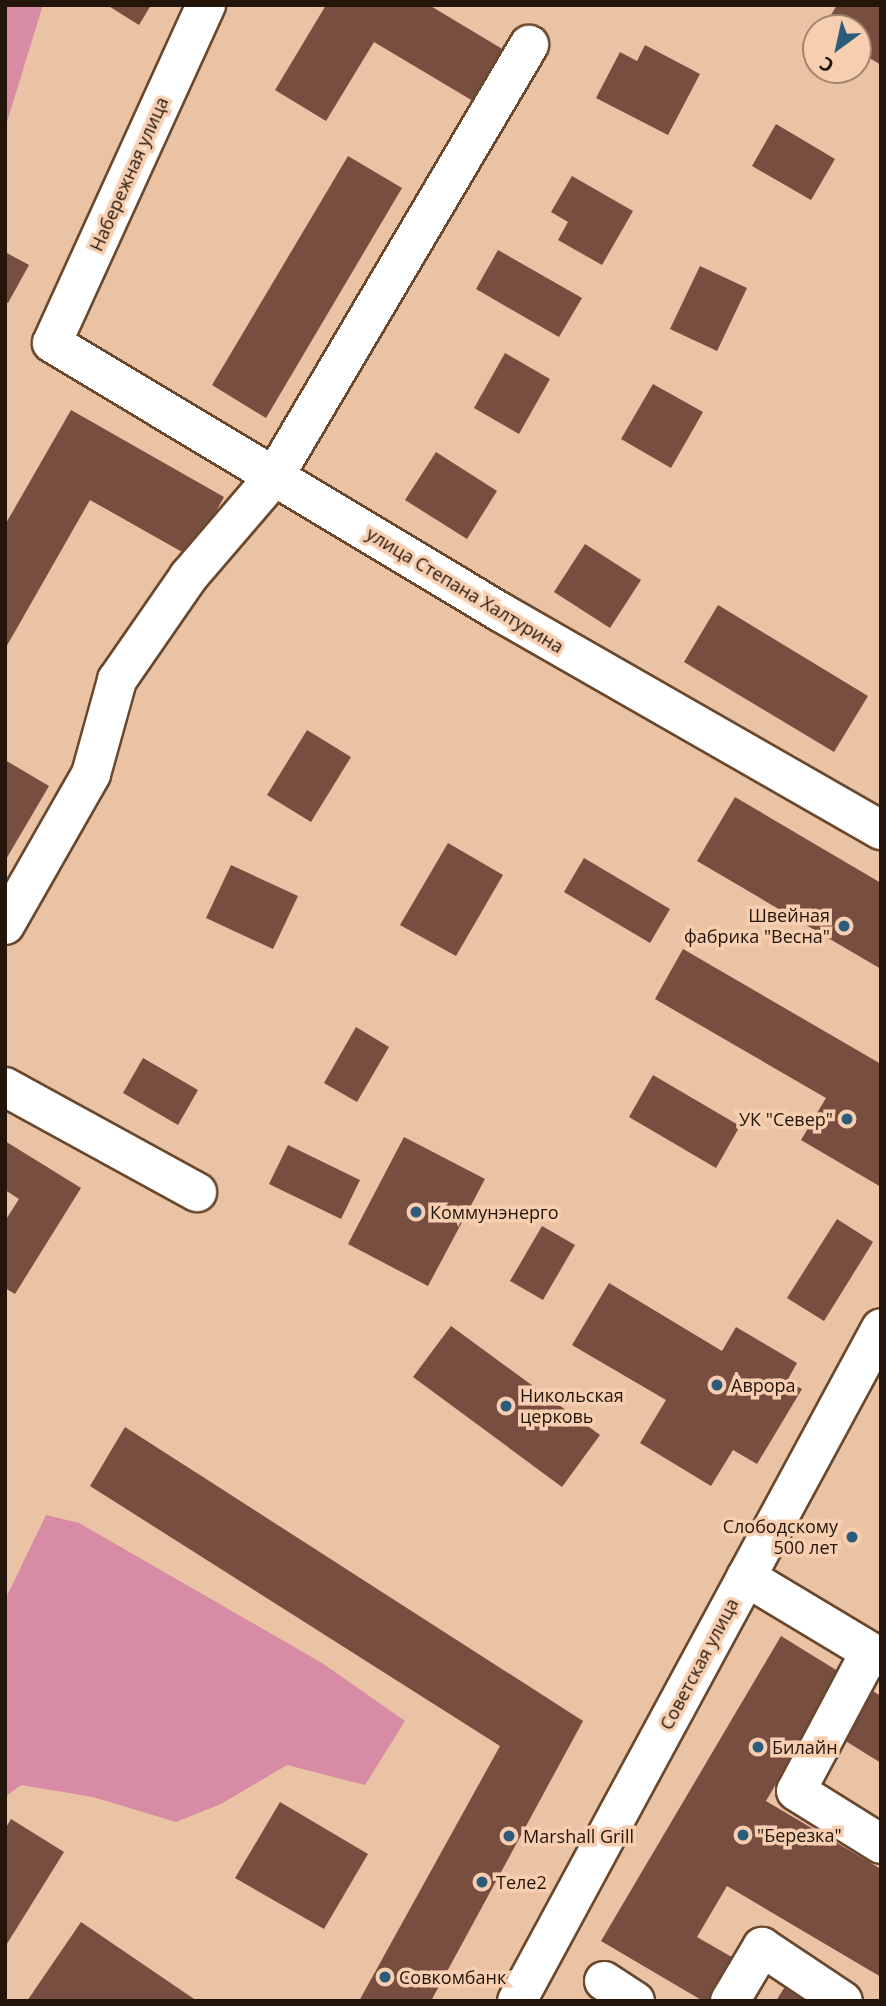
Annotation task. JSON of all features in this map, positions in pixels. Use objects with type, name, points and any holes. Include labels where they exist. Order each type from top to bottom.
[{"type":"street","name":"Набережная улица","points":[[52,343],[206,5]]},
{"type":"street","points":[[5,925],[91,774],[117,680],[189,576],[274,477],[529,45]]},
{"type":"street","name":"улица Степана Халтурина","points":[[52,343],[274,477],[881,830]]},
{"type":"street","points":[[5,1087],[197,1192]]},
{"type":"street","name":"Советская улица","points":[[517,2001],[881,1328]]},
{"type":"street","points":[[746,1577],[875,1655],[796,1791],[881,1844]]},
{"type":"street","points":[[730,2001],[762,1947],[843,2001]]},
{"type":"street","points":[[604,1981],[635,2001]]},
{"type":"shaded area","points":[[5,5],[43,5],[5,128]]},
{"type":"shaded area","points":[[46,1515],[79,1523],[322,1663],[405,1721],[365,1785],[287,1765],[221,1804],[176,1822],[93,1797],[21,1785],[5,1797],[5,1600]]},
{"type":"building","points":[[107,5],[151,5],[139,25]]},
{"type":"building","points":[[326,5],[429,5],[504,50],[473,101],[374,42],[326,121],[275,90]]},
{"type":"building","points":[[837,5],[881,5],[881,65],[872,60],[872,14],[832,14]]},
{"type":"building","points":[[645,45],[700,74],[668,135],[596,98],[620,52],[637,61]]},
{"type":"building","points":[[776,124],[835,159],[811,200],[752,166]]},
{"type":"building","points":[[348,156],[402,188],[266,418],[212,385]]},
{"type":"building","points":[[572,176],[633,211],[602,265],[558,240],[568,222],[551,212]]},
{"type":"building","points":[[498,250],[582,298],[559,337],[476,289]]},
{"type":"building","points":[[5,252],[29,265],[8,303],[5,301]]},
{"type":"building","points":[[700,266],[747,288],[717,351],[670,329]]},
{"type":"building","points":[[505,353],[550,379],[519,434],[474,408]]},
{"type":"building","points":[[653,384],[703,412],[671,468],[621,439]]},
{"type":"building","points":[[71,410],[224,497],[191,557],[90,500],[5,649],[5,525]]},
{"type":"building","points":[[436,452],[497,491],[467,539],[405,500]]},
{"type":"building","points":[[585,544],[641,580],[610,628],[554,592]]},
{"type":"building","points":[[718,605],[868,696],[834,752],[684,662]]},
{"type":"building","points":[[307,730],[351,757],[311,822],[267,795]]},
{"type":"building","points":[[5,760],[49,786],[5,861]]},
{"type":"building","name":"Швейная фабрика \"Весна\"","points":[[735,797],[881,883],[881,969],[697,861]]},
{"type":"building","points":[[448,843],[503,875],[456,956],[400,925]]},
{"type":"building","points":[[584,858],[670,909],[650,943],[564,892]]},
{"type":"building","points":[[231,865],[298,896],[273,949],[206,918]]},
{"type":"building","points":[[683,949],[881,1064],[881,1187],[801,1140],[826,1098],[655,999]]},
{"type":"building","points":[[356,1027],[389,1047],[357,1102],[324,1083]]},
{"type":"building","points":[[143,1058],[198,1090],[178,1125],[123,1093]]},
{"type":"building","points":[[653,1075],[740,1126],[716,1168],[629,1117]]},
{"type":"building","name":"Коммунэнерго","points":[[404,1137],[485,1179],[428,1286],[348,1244]]},
{"type":"building","points":[[5,1141],[81,1188],[15,1294],[5,1288],[5,1221],[19,1199],[5,1190]]},
{"type":"building","points":[[288,1145],[360,1180],[341,1219],[269,1184]]},
{"type":"building","points":[[837,1219],[873,1242],[824,1321],[787,1298]]},
{"type":"building","points":[[542,1226],[575,1245],[543,1300],[510,1281]]},
{"type":"building","name":"Аврора","points":[[609,1283],[722,1351],[736,1327],[797,1363],[787,1381],[802,1389],[757,1464],[733,1450],[711,1486],[640,1443],[666,1400],[572,1345]]},
{"type":"building","name":"Никольская церковь","points":[[451,1326],[600,1435],[562,1487],[413,1377]]},
{"type":"building","points":[[125,1427],[583,1721],[431,2001],[359,2001],[500,1746],[90,1486]]},
{"type":"building","name":"\"Березка\"","points":[[781,1636],[841,1673],[766,1801],[881,1869],[881,1977],[727,1886],[697,1937],[737,1960],[713,2001],[703,2001],[601,1941]]},
{"type":"building","points":[[866,1687],[881,1696],[881,1763],[836,1735]]},
{"type":"building","points":[[280,1802],[368,1854],[324,1929],[235,1878]]},
{"type":"building","points":[[11,1819],[64,1852],[5,1947],[5,1829]]},
{"type":"building","points":[[81,1922],[197,2001],[27,2001]]},
{"type":"building","points":[[786,1985],[813,2001],[776,2001]]},
{"type":"place","name":"Швейная фабрика \"Весна\"","points":[[844,926]]},
{"type":"place","name":"УК \"Север\"","points":[[847,1119]]},
{"type":"place","name":"Коммунэнерго","points":[[416,1212]]},
{"type":"place","name":"Аврора","points":[[717,1385]]},
{"type":"place","name":"Никольская церковь","points":[[506,1406]]},
{"type":"place","name":"Слободскому 500 лет","points":[[852,1537]]},
{"type":"place","name":"Билайн","points":[[758,1747]]},
{"type":"place","name":"\"Березка\"","points":[[743,1835]]},
{"type":"place","name":"Marshall Grill","points":[[509,1836]]},
{"type":"place","name":"Теле2","points":[[482,1882]]},
{"type":"place","name":"Совкомбанк","points":[[385,1977]]}]
